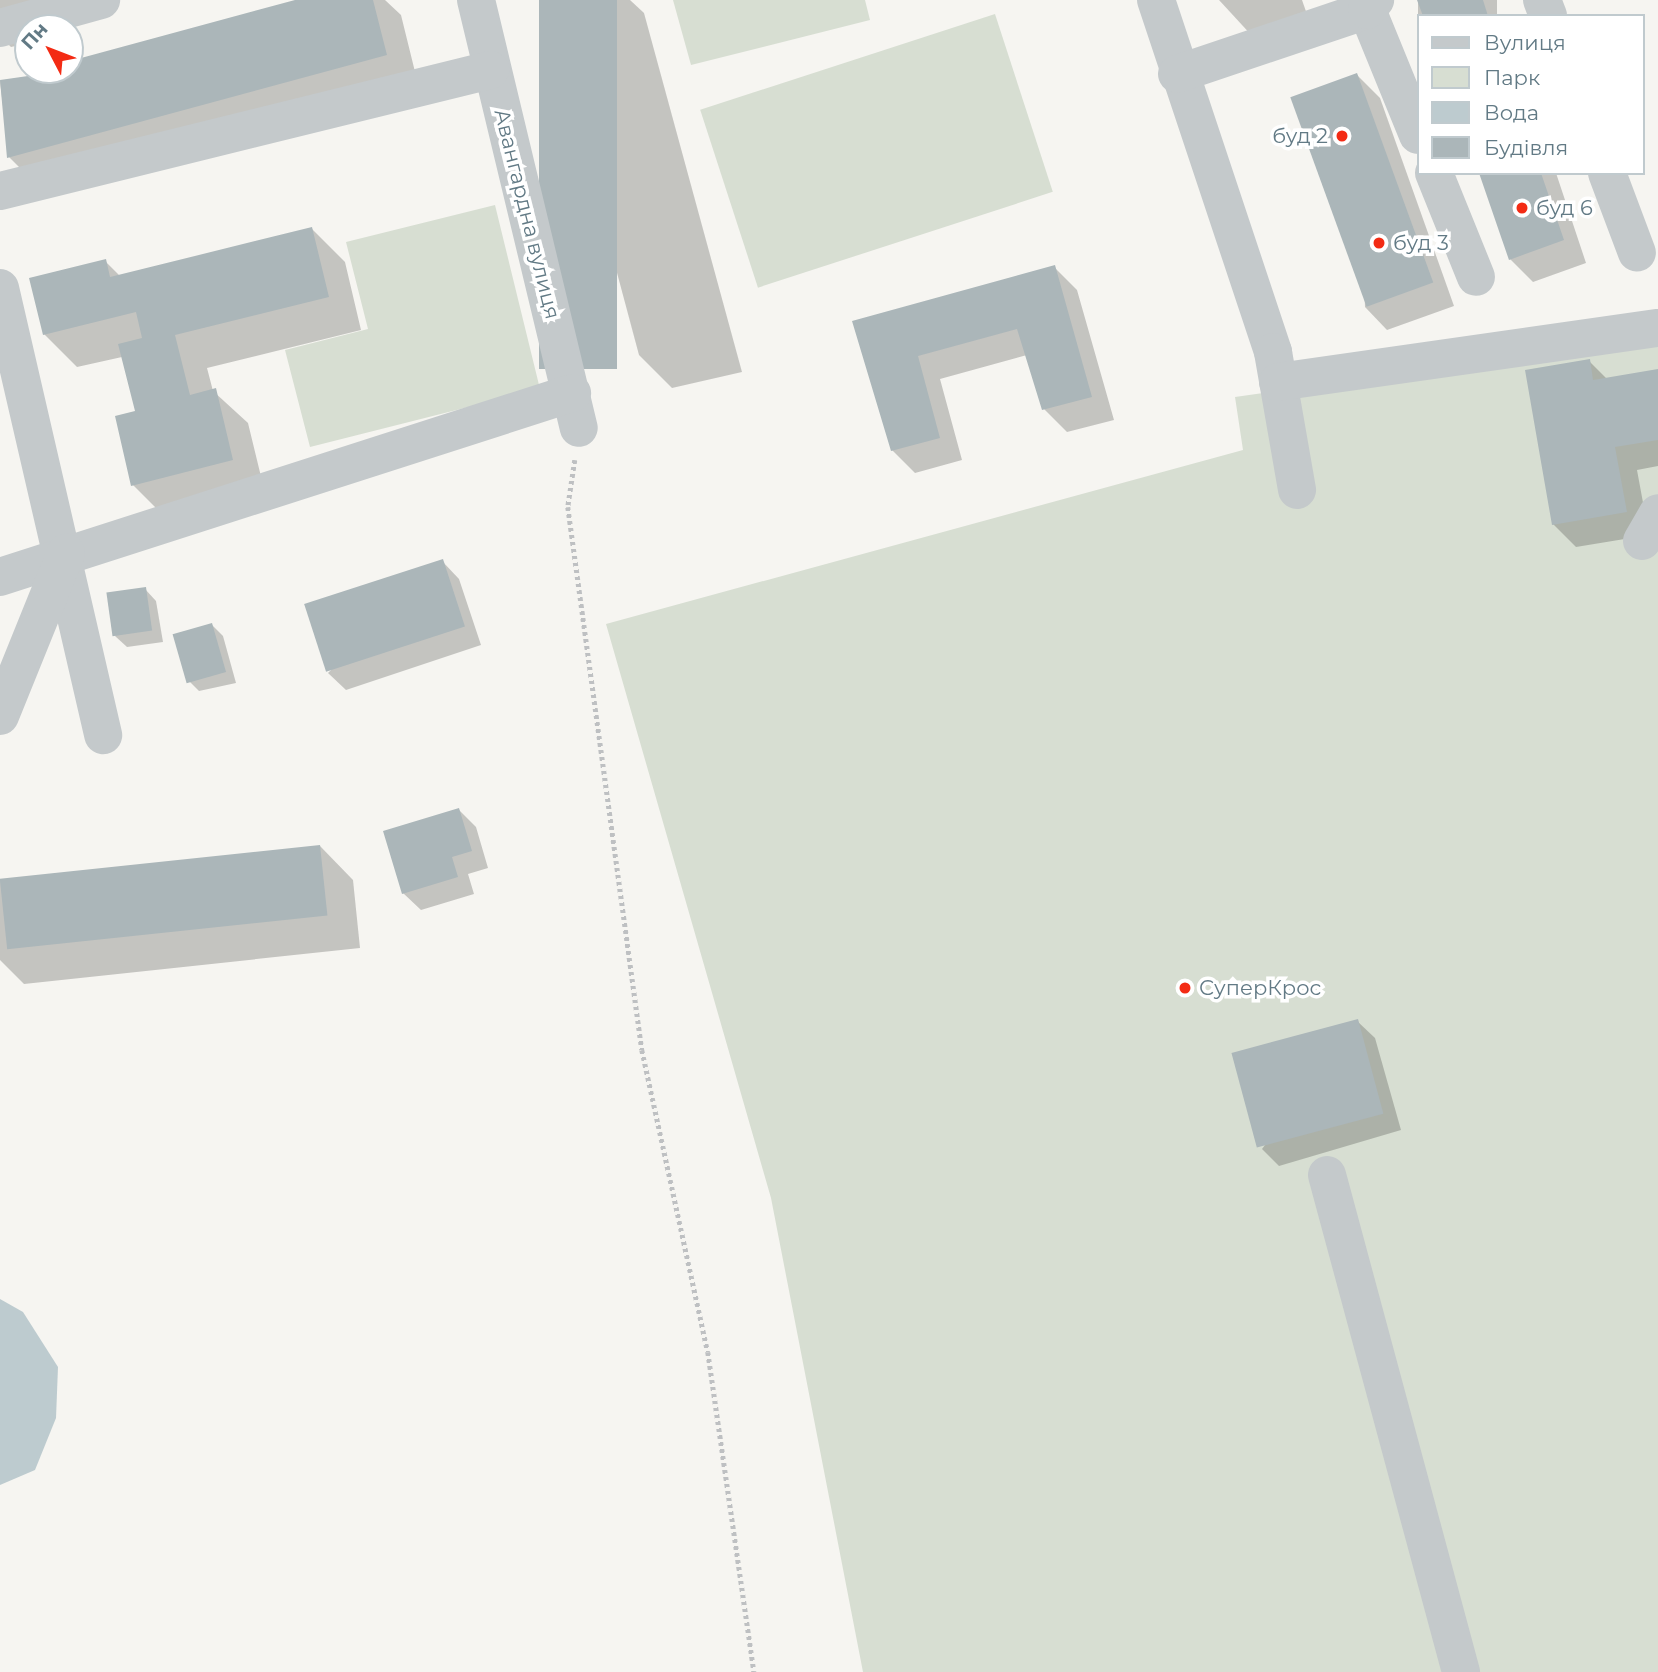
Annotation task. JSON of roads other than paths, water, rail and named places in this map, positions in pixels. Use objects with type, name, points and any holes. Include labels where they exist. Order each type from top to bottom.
[{"type":"street","points":[[0,28],[101,0]]},
{"type":"street","name":"Авангардна вулиця","points":[[66,553],[576,410],[490,69],[476,0]]},
{"type":"street","points":[[1156,0],[1177,74],[1278,382],[1297,490]]},
{"type":"street","points":[[1177,74],[1371,5],[1416,129]]},
{"type":"street","points":[[0,191],[490,69]]},
{"type":"street","points":[[1435,175],[1476,277]]},
{"type":"street","points":[[1608,175],[1637,253]]},
{"type":"street","points":[[2,301],[66,553],[103,735]]},
{"type":"street","points":[[1278,382],[1658,328]]},
{"type":"street","points":[[0,577],[66,553]]},
{"type":"street","points":[[0,716],[66,553]]},
{"type":"street","points":[[1327,1175],[1461,1672]]},
{"type":"water","points":[[0,1299],[23,1312],[58,1367],[56,1418],[35,1470],[0,1485]]},
{"type":"place","name":"буд 2","points":[[1342,136]]},
{"type":"place","name":"буд 6","points":[[1522,208]]},
{"type":"place","name":"буд 3","points":[[1379,243]]},
{"type":"place","name":"СуперКрос","points":[[1185,988]]}]
